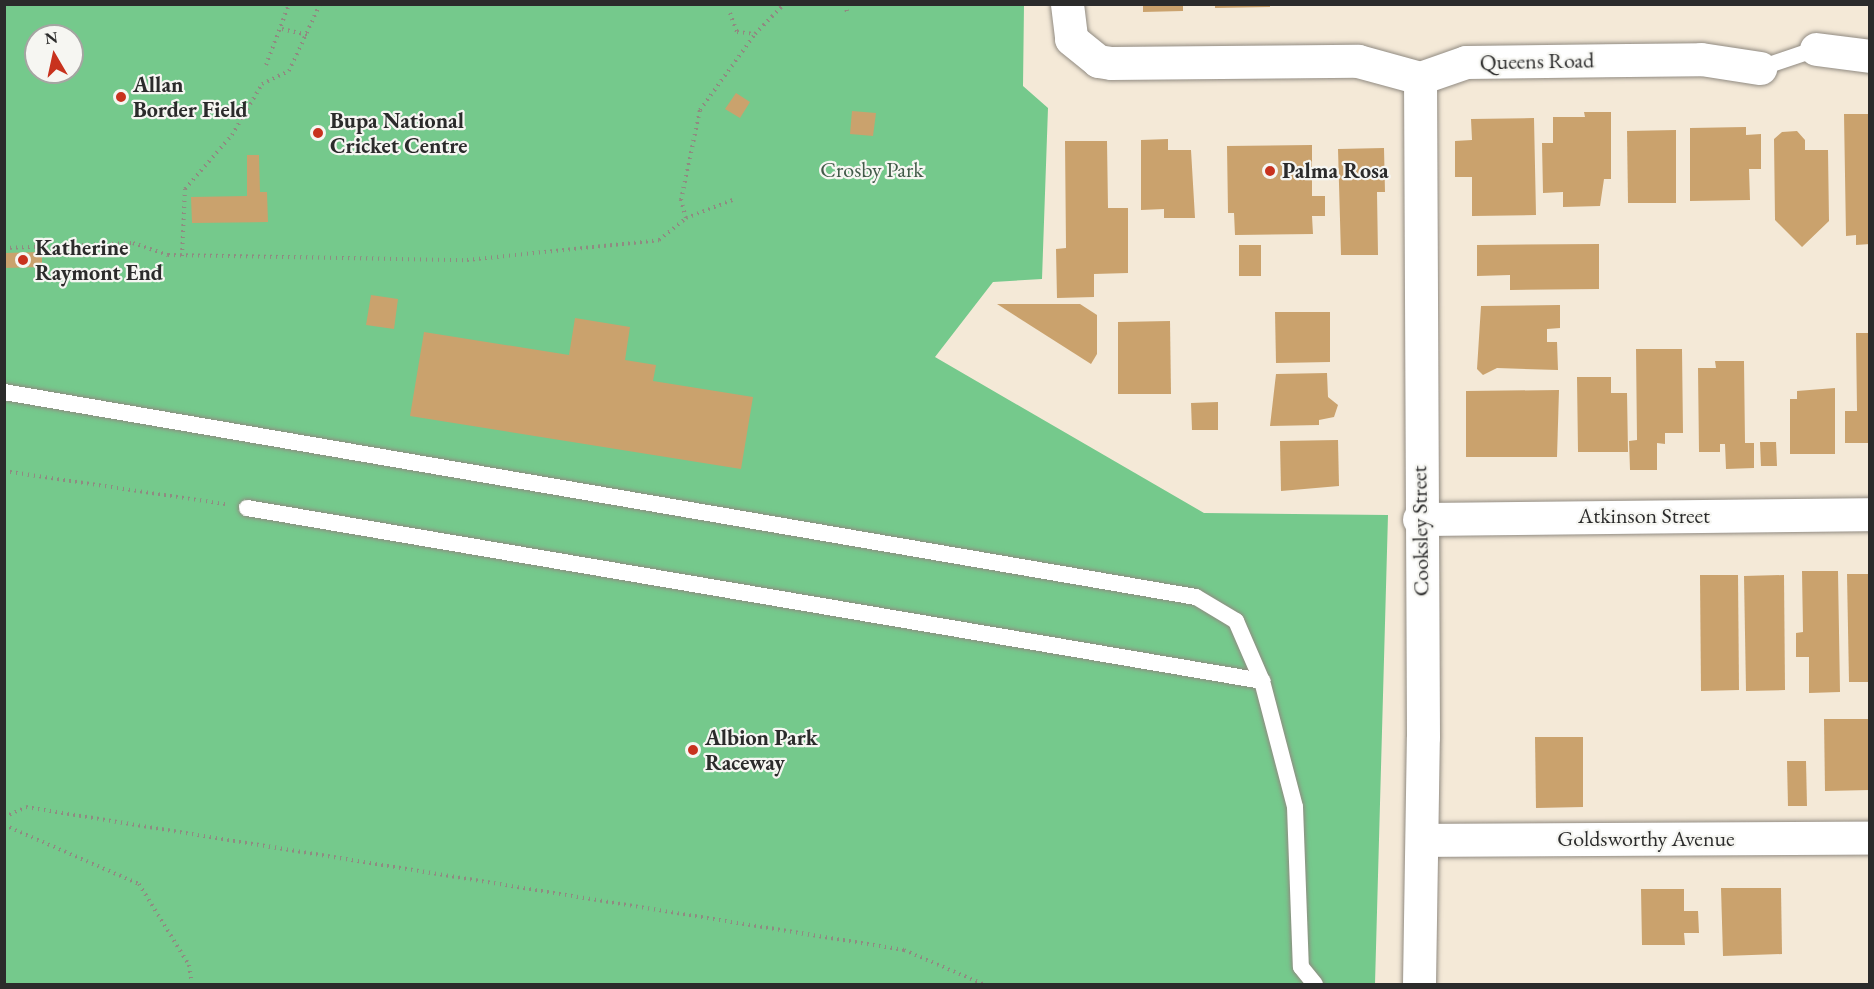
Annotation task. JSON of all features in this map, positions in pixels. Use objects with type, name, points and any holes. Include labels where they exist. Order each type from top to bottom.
[{"type":"street","points":[[1067,4],[1071,39],[1098,61],[1358,61],[1420,78]]},
{"type":"street","name":"Queens Road","points":[[1816,49],[1869,56]]},
{"type":"street","name":"Queens Road","points":[[1420,78],[1466,62],[1701,60],[1760,68]]},
{"type":"street","name":"Cooksley Street","points":[[1419,984],[1422,840],[1419,519],[1420,78]]},
{"type":"street","name":"Atkinson Street","points":[[1419,519],[1869,514]]},
{"type":"street","name":"Goldsworthy Avenue","points":[[1422,840],[1869,838]]},
{"type":"lane","name":"Queens Road","points":[[1760,68],[1816,49]]},
{"type":"lane","points":[[4,392],[1196,597],[1236,621],[1262,681],[1295,807],[1301,967],[1315,984]]},
{"type":"lane","points":[[247,508],[1262,681]]},
{"type":"path","points":[[266,65],[290,4]]},
{"type":"path","points":[[182,256],[185,189],[232,135],[262,84],[289,71],[309,34],[320,4]]},
{"type":"path","points":[[686,218],[681,200],[700,110],[755,34],[784,4]]},
{"type":"path","points":[[845,4],[847,12]]},
{"type":"path","points":[[730,12],[737,32],[755,34]]},
{"type":"path","points":[[282,29],[309,34]]},
{"type":"path","points":[[4,248],[133,243],[148,252],[182,256],[467,260],[659,240],[686,218],[735,199]]},
{"type":"path","points":[[4,471],[247,508]]},
{"type":"path","points":[[4,817],[26,807],[904,950],[983,984]]},
{"type":"path","points":[[4,825],[139,884],[189,965],[192,984]]},
{"type":"green space","name":"Albion Park Raceway","points":[[5,5],[1024,5],[1023,86],[1048,108],[1042,279],[993,282],[935,357],[1204,513],[1388,515],[1375,984],[5,984]]},
{"type":"building","points":[[1143,4],[1183,4],[1183,11],[1143,12]]},
{"type":"building","points":[[1215,4],[1270,4],[1270,7],[1215,8]]},
{"type":"building","points":[[736,93],[750,102],[740,118],[725,109]]},
{"type":"building","points":[[852,111],[876,113],[873,136],[850,134]]},
{"type":"building","points":[[1584,112],[1611,112],[1611,179],[1604,179],[1600,206],[1563,207],[1563,192],[1543,193],[1542,143],[1553,143],[1553,117],[1585,117]]},
{"type":"building","points":[[1844,114],[1870,114],[1870,244],[1856,245],[1856,235],[1846,236]]},
{"type":"building","points":[[1534,118],[1536,215],[1472,216],[1472,177],[1455,177],[1455,141],[1472,140],[1471,119]]},
{"type":"building","points":[[1746,127],[1746,135],[1761,134],[1761,169],[1749,169],[1750,200],[1690,201],[1690,128]]},
{"type":"building","points":[[1676,130],[1676,203],[1628,203],[1627,131]]},
{"type":"building","points":[[1797,131],[1805,140],[1805,150],[1828,150],[1829,221],[1802,247],[1775,220],[1774,139],[1782,132]]},
{"type":"building","points":[[1168,139],[1168,150],[1191,150],[1195,218],[1164,218],[1164,209],[1141,210],[1141,140]]},
{"type":"building","points":[[1065,141],[1107,141],[1108,208],[1128,208],[1128,273],[1094,274],[1094,297],[1057,298],[1056,249],[1066,248]]},
{"type":"building","name":"Palma Rosa","points":[[1312,145],[1312,196],[1325,196],[1325,216],[1312,216],[1313,234],[1235,235],[1234,213],[1228,213],[1227,146]]},
{"type":"building","points":[[1384,148],[1385,192],[1377,192],[1378,255],[1341,255],[1338,149]]},
{"type":"building","points":[[247,155],[259,155],[260,192],[267,192],[268,222],[192,223],[191,197],[247,196]]},
{"type":"building","points":[[1599,244],[1599,289],[1510,290],[1510,275],[1477,276],[1477,245]]},
{"type":"building","points":[[1239,245],[1261,245],[1261,276],[1239,276]]},
{"type":"building","name":"Katherine Raymont End","points":[[42,252],[42,267],[4,268],[4,253]]},
{"type":"building","points":[[371,295],[398,299],[394,329],[366,325]]},
{"type":"building","points":[[997,304],[1080,304],[1097,315],[1097,354],[1091,364]]},
{"type":"building","points":[[1560,305],[1560,328],[1547,329],[1547,342],[1557,342],[1558,370],[1497,368],[1483,375],[1477,369],[1481,306]]},
{"type":"building","points":[[1275,312],[1330,312],[1330,362],[1276,363]]},
{"type":"building","points":[[575,318],[630,327],[625,360],[656,365],[653,381],[753,397],[741,469],[410,416],[424,332],[569,355]]},
{"type":"building","points":[[1170,321],[1171,394],[1118,394],[1118,322]]},
{"type":"building","points":[[1856,333],[1870,333],[1870,443],[1845,443],[1845,411],[1857,411]]},
{"type":"building","points":[[1636,349],[1682,349],[1683,433],[1665,433],[1665,444],[1657,443],[1657,470],[1630,470],[1629,441],[1637,440]]},
{"type":"building","points":[[1715,361],[1744,361],[1745,443],[1754,443],[1754,468],[1726,469],[1725,444],[1720,444],[1720,452],[1699,452],[1698,368],[1716,368]]},
{"type":"building","points":[[1327,373],[1328,397],[1338,405],[1334,417],[1319,420],[1319,425],[1270,426],[1276,374]]},
{"type":"building","points":[[1577,377],[1611,377],[1611,393],[1627,393],[1628,452],[1578,452]]},
{"type":"building","points":[[1835,388],[1835,454],[1790,454],[1790,399],[1797,399],[1797,391]]},
{"type":"building","points":[[1559,390],[1557,457],[1466,457],[1466,391]]},
{"type":"building","points":[[1218,402],[1218,430],[1192,430],[1191,403]]},
{"type":"building","points":[[1338,440],[1339,486],[1281,491],[1280,441]]},
{"type":"building","points":[[1760,442],[1776,442],[1777,466],[1761,466]]},
{"type":"building","points":[[1802,571],[1838,571],[1840,692],[1809,693],[1809,657],[1796,657],[1796,633],[1803,632]]},
{"type":"building","points":[[1847,574],[1870,574],[1870,682],[1849,682]]},
{"type":"building","points":[[1700,575],[1738,575],[1739,690],[1701,691]]},
{"type":"building","points":[[1784,575],[1785,690],[1746,691],[1744,576]]},
{"type":"building","points":[[1824,719],[1870,719],[1870,790],[1825,791]]},
{"type":"building","points":[[1535,737],[1583,737],[1583,807],[1536,808]]},
{"type":"building","points":[[1787,761],[1806,761],[1807,806],[1788,806]]},
{"type":"building","points":[[1721,888],[1781,888],[1782,954],[1723,956]]},
{"type":"building","points":[[1641,889],[1684,889],[1684,911],[1698,911],[1699,933],[1684,933],[1685,945],[1642,945]]},
{"type":"place","name":"Allan Border Field","points":[[121,97]]},
{"type":"place","name":"Bupa National Cricket Centre","points":[[318,133]]},
{"type":"place","name":"Palma Rosa","points":[[1270,171]]},
{"type":"place","name":"Katherine Raymont End","points":[[23,260]]},
{"type":"place","name":"Albion Park Raceway","points":[[693,750]]},
{"type":"park label","name":"Crosby Park","points":[[872,170]]}]
